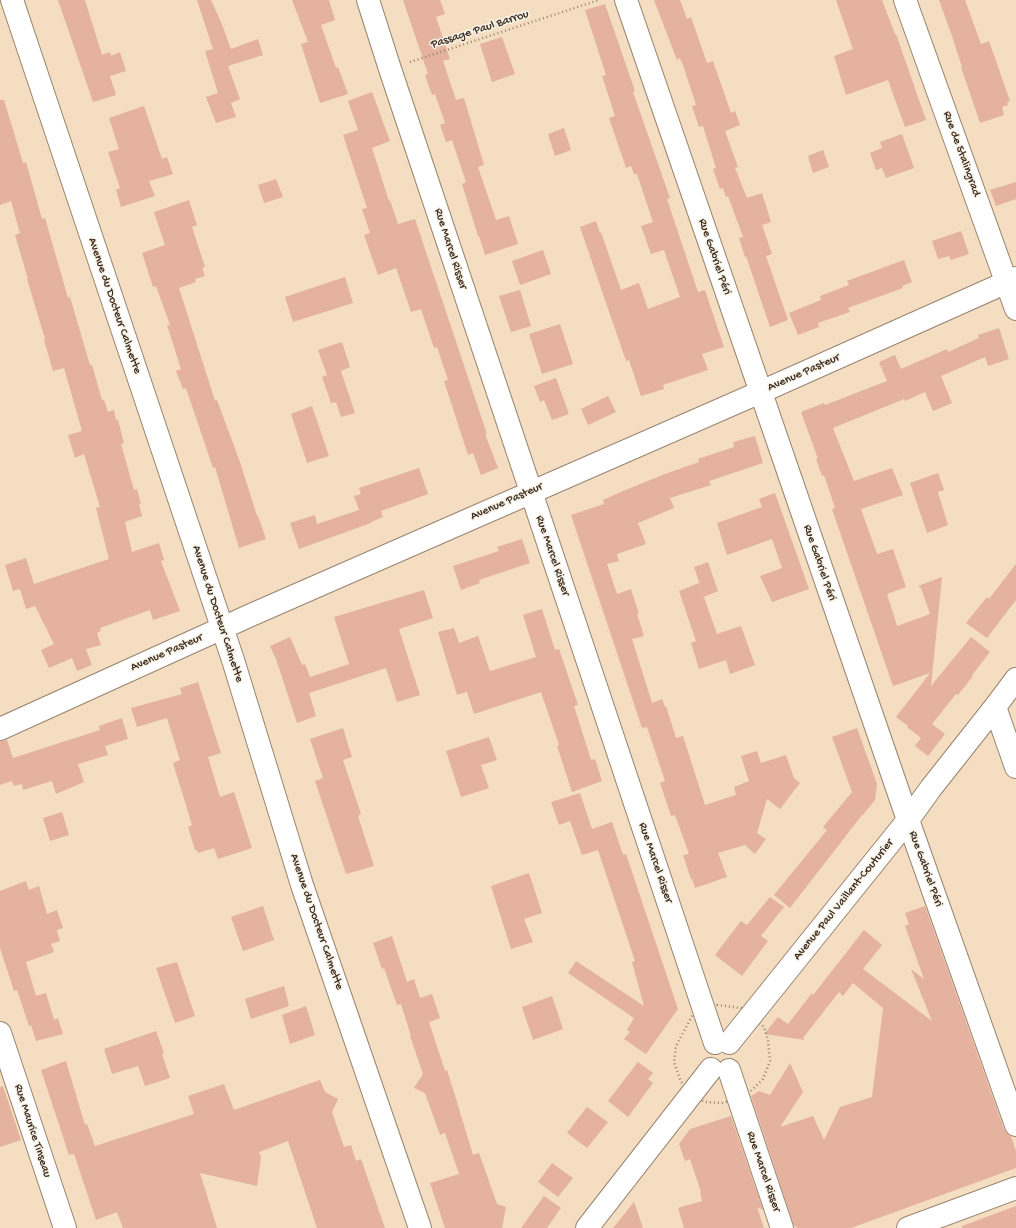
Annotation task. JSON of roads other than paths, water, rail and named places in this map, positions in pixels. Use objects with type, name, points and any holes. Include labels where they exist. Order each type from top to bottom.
[{"type":"street","name":"Avenue du Docteur Calmette","points":[[12,0],[233,660],[302,884],[420,1228]]},
{"type":"street","name":"Rue Marcel Risser","points":[[368,0],[531,492],[722,1043]]},
{"type":"street","name":"Rue Gabriel Péri","points":[[626,0],[908,820],[1016,1125]]},
{"type":"street","name":"Rue de Stalingrad","points":[[905,0],[1011,280],[1016,309]]},
{"type":"street","name":"Avenue Pasteur","points":[[0,729],[222,628],[1011,280]]},
{"type":"street","name":"Avenue Paul Vaillant-Couturier","points":[[722,1043],[908,820],[1016,679]]},
{"type":"street","points":[[995,707],[1016,767]]},
{"type":"street","name":"Rue Maurice Tinseau","points":[[0,1033],[65,1228]]},
{"type":"street","points":[[587,1228],[720,1069],[711,1055],[722,1043]]},
{"type":"street","name":"Rue Marcel Risser","points":[[720,1069],[782,1228]]},
{"type":"street","points":[[908,1228],[1016,1188]]}]
